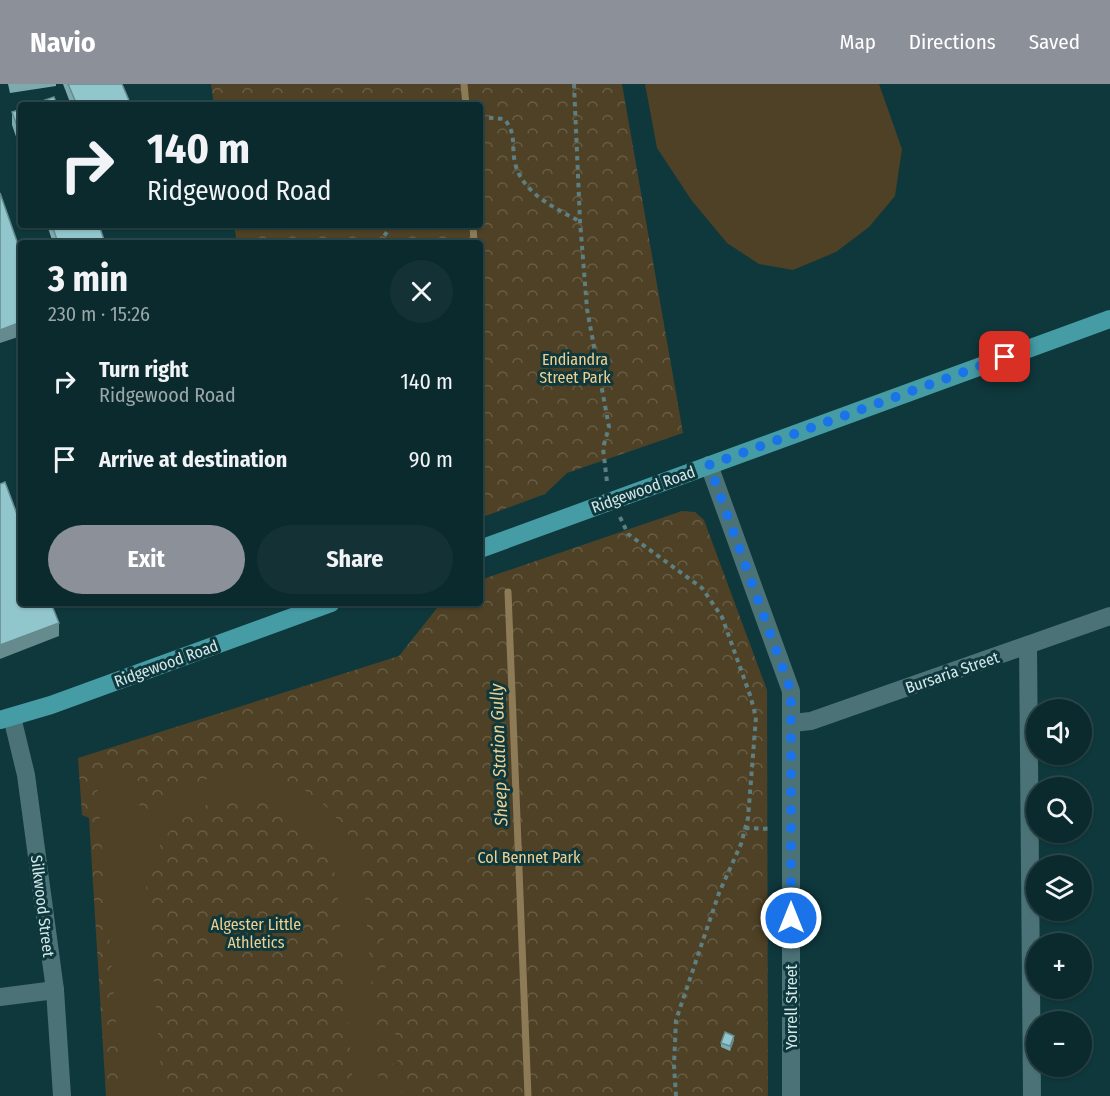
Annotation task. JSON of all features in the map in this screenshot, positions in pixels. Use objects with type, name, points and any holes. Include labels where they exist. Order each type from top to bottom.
[{"type":"main road","name":"Ridgewood Road","points":[[483,548],[1110,319]]},
{"type":"main road","name":"Ridgewood Road","points":[[6,718],[51,705],[323,606]]},
{"type":"street","name":"Yorrell Street","points":[[709,465],[791,691],[791,1096]]},
{"type":"street","name":"Bursaria Street","points":[[792,723],[811,721],[1110,616]]},
{"type":"street","points":[[1028,645],[1032,1096]]},
{"type":"street","name":"Silkwood Street","points":[[6,718],[26,775],[55,990],[62,1096]]},
{"type":"street","points":[[0,997],[55,990]]},
{"type":"path","points":[[574,84],[580,221],[587,309],[609,427],[603,448],[605,476],[628,534],[702,588],[722,617],[756,717],[748,818],[741,844],[719,892],[676,1020],[674,1065],[676,1096]]},
{"type":"path","points":[[483,117],[504,119],[513,128],[516,164],[522,180],[547,203],[580,221]]},
{"type":"path","points":[[745,828],[791,829]]},
{"type":"green space","name":"Endiandra Street Park","points":[[211,84],[622,84],[683,433],[567,473],[545,494],[483,517],[483,240],[236,240],[234,228],[483,228],[483,102],[214,102]]},
{"type":"green space","points":[[645,84],[879,84],[902,149],[895,196],[869,227],[836,252],[793,270],[759,264],[727,243],[692,201],[657,148]]},
{"type":"green space","name":"Col Bennet Park","points":[[682,511],[695,512],[704,520],[767,690],[768,1096],[106,1096],[89,818],[82,815],[78,758],[399,656],[439,606],[483,606],[483,579]]},
{"type":"green space","points":[[137,770],[141,826],[164,802],[190,786],[218,776],[248,774],[277,779],[305,791],[329,810],[349,836],[358,855],[363,874],[380,1096],[354,1096],[336,877],[319,841],[295,817],[267,802],[236,799],[206,805],[179,822],[158,849],[146,886],[163,1096],[122,1096],[96,773]]},
{"type":"green space","points":[[383,932],[387,932],[398,1067],[402,1067],[404,1091],[399,1092],[399,1096],[394,1096],[393,1092],[389,1092],[387,1068],[393,1067]]},
{"type":"building","points":[[68,84],[122,84],[130,102],[76,102]]},
{"type":"building","points":[[54,97],[56,102],[40,102]]},
{"type":"building","points":[[18,110],[18,129],[12,112]]},
{"type":"building","points":[[0,193],[18,244],[18,323],[0,330]]},
{"type":"building","points":[[53,228],[100,228],[104,240],[57,240]]},
{"type":"building","points":[[5,482],[18,517],[18,606],[52,606],[59,623],[0,645],[0,484]]},
{"type":"building","points":[[725,1032],[734,1036],[730,1046],[721,1043]]},
{"type":"waterway","name":"Sheep Station Gully","points":[[464,84],[466,102]]},
{"type":"waterway","name":"Sheep Station Gully","points":[[473,228],[474,240]]},
{"type":"waterway","name":"Sheep Station Gully","points":[[508,592],[528,1096]]},
{"type":"route","points":[[791,918],[791,691],[709,465],[1005,357]]},
{"type":"park label","name":"Algester Little Athletics","points":[[256,933]]}]
